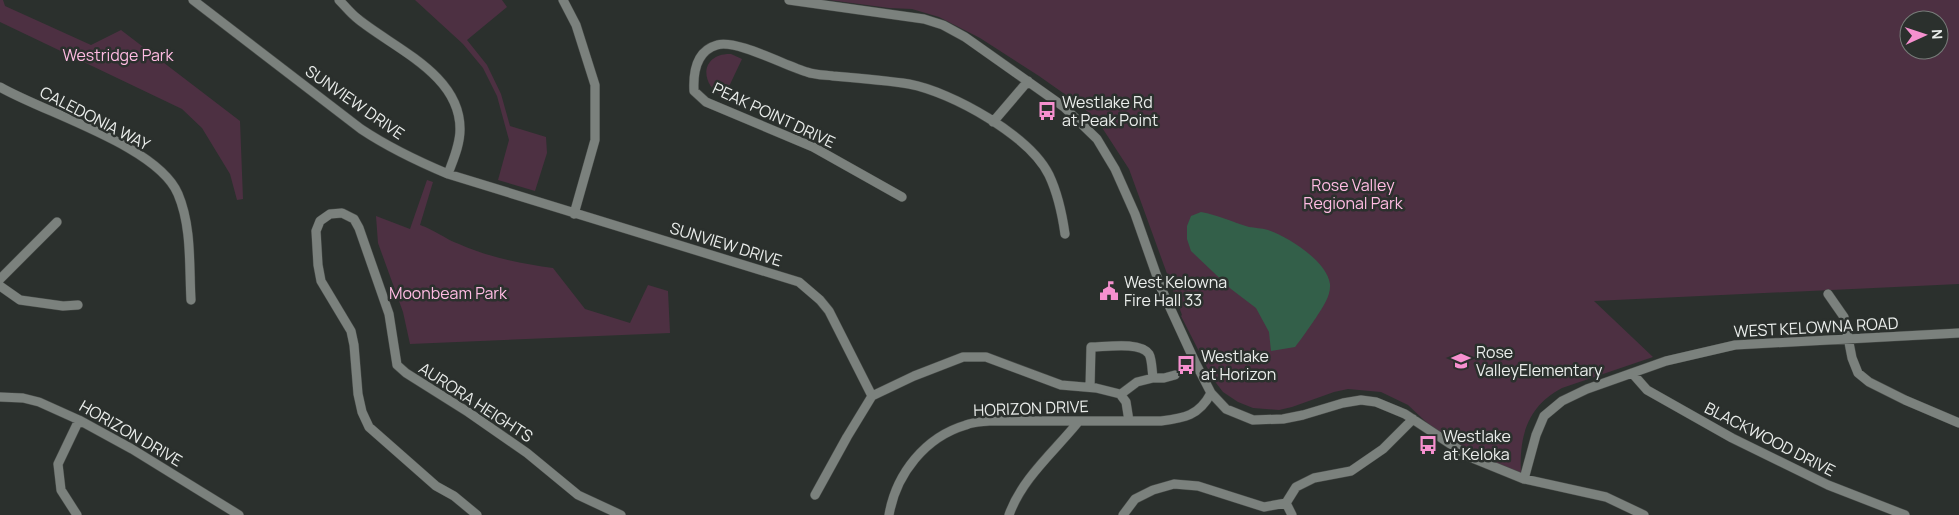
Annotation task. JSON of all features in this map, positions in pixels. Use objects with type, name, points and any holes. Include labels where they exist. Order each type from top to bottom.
[{"type":"street","name":"SUNVIEW DRIVE","points":[[193,0],[385,145],[448,174],[799,282],[820,300],[829,311],[872,396]]},
{"type":"street","points":[[339,0],[357,19],[438,77],[455,100],[460,119],[460,132],[457,149],[448,174]]},
{"type":"street","points":[[563,0],[576,25],[595,85],[595,140],[574,214]]},
{"type":"street","points":[[789,0],[924,19],[943,25],[965,37],[1064,107],[1082,122],[1104,147],[1136,214],[1161,288],[1195,362],[1211,393],[1226,409],[1253,420],[1283,419],[1343,403],[1361,400],[1376,402],[1405,414],[1470,457],[1524,478],[1606,497],[1644,515]]},
{"type":"street","name":"PEAK POINT DRIVE","points":[[902,197],[814,147],[706,102],[694,91],[693,73],[701,53],[718,44],[734,44],[808,73],[910,84],[950,98],[994,122],[1024,143],[1048,174],[1061,205],[1065,234]]},
{"type":"street","points":[[994,122],[1028,81]]},
{"type":"street","name":"CALEDONIA WAY","points":[[0,87],[123,145],[150,162],[168,178],[178,192],[187,230],[190,300]]},
{"type":"street","name":"AURORA HEIGHTS","points":[[477,515],[454,496],[436,486],[369,427],[358,394],[354,344],[351,331],[321,281],[318,265],[316,231],[320,221],[330,214],[342,213],[354,219],[359,228],[389,314],[397,364],[406,374],[468,412],[528,453],[578,495],[621,515]]},
{"type":"street","points":[[0,279],[57,222]]},
{"type":"street","points":[[0,286],[20,300],[63,306],[78,305]]},
{"type":"street","points":[[1828,294],[1844,317],[1852,358],[1858,373],[1869,382],[1905,400],[1959,423]]},
{"type":"street","name":"WEST KELOWNA ROAD","points":[[1524,478],[1536,435],[1544,416],[1562,401],[1588,389],[1666,361],[1735,345],[1959,333]]},
{"type":"street","points":[[1090,387],[1091,347],[1131,346],[1143,348],[1150,355],[1153,378]]},
{"type":"street","points":[[815,495],[846,437],[872,396],[914,376],[963,357],[976,356],[997,360],[1061,385],[1111,390],[1121,394],[1126,402],[1129,422]]},
{"type":"street","name":"BLACKWOOD DRIVE","points":[[1632,373],[1646,390],[1732,438],[1828,485],[1905,515]]},
{"type":"street","points":[[1121,394],[1137,382],[1175,375]]},
{"type":"street","name":"HORIZON DRIVE","points":[[889,515],[891,503],[906,470],[923,448],[945,434],[966,424],[989,422],[1129,422],[1185,418],[1205,404],[1211,393]]},
{"type":"street","name":"HORIZON DRIVE","points":[[0,397],[23,398],[39,402],[79,420],[132,449],[240,515]]},
{"type":"street","points":[[1123,515],[1134,499],[1153,490],[1174,484],[1198,486],[1264,507],[1286,503],[1296,487],[1314,478],[1351,471],[1383,449],[1413,419]]},
{"type":"street","points":[[77,515],[61,490],[58,464],[79,420]]},
{"type":"street","points":[[1009,515],[1013,503],[1026,483],[1079,421]]},
{"type":"street","points":[[1286,503],[1292,515]]},
{"type":"green space","name":"Westridge Park","points":[[0,0],[3,0],[5,6],[91,45],[121,30],[240,121],[243,199],[237,200],[230,174],[202,128],[182,109],[0,22]]},
{"type":"green space","points":[[415,0],[502,0],[507,7],[467,40],[487,65],[501,94],[510,126],[546,137],[547,153],[535,191],[498,180],[509,140],[497,96],[483,68],[463,44]]},
{"type":"green space","name":"Rose Valley Regional Park","points":[[829,0],[1959,0],[1959,284],[1594,301],[1653,357],[1562,388],[1540,404],[1527,425],[1524,436],[1521,448],[1521,475],[1440,435],[1408,405],[1381,392],[1348,389],[1279,410],[1253,408],[1238,402],[1223,392],[1213,379],[1181,316],[1129,169],[1101,126],[1083,107],[980,38],[939,17],[912,9]]},
{"type":"green space","points":[[731,54],[742,59],[724,97],[710,85],[706,70],[714,58]]},
{"type":"green space","name":"Moonbeam Park","points":[[427,180],[433,182],[420,225],[482,253],[517,262],[553,268],[585,309],[630,323],[648,285],[668,291],[670,333],[410,344],[403,312],[378,243],[376,216],[410,229]]},
{"type":"shaded area","points":[[1201,212],[1249,227],[1265,229],[1276,233],[1305,251],[1322,267],[1330,284],[1328,297],[1295,347],[1271,351],[1269,332],[1256,308],[1231,289],[1191,251],[1187,239],[1187,226],[1191,216]]},
{"type":"place","name":"Westlake Rd at Peak Point","points":[[1047,111]]},
{"type":"place","name":"West Kelowna Fire Hall 33","points":[[1109,291]]},
{"type":"place","name":"Rose ValleyElementary","points":[[1461,361]]},
{"type":"place","name":"Westlake at Horizon","points":[[1186,365]]},
{"type":"place","name":"Westlake at Keloka","points":[[1428,445]]}]
